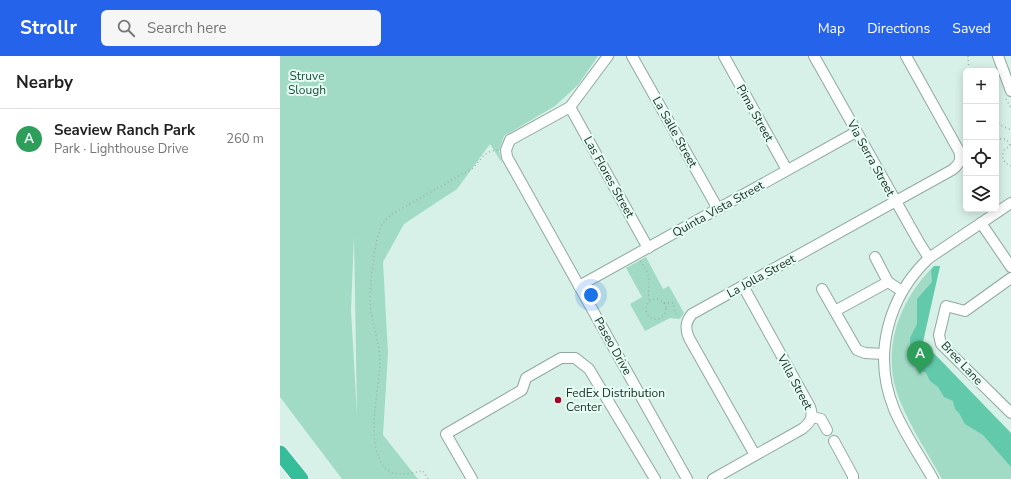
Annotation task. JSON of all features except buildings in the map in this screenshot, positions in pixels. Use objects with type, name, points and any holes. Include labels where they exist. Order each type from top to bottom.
[{"type":"highway","points":[[280,453],[301,479]]},
{"type":"street","points":[[506,150],[508,143],[513,138],[570,107],[608,56]]},
{"type":"street","name":"La Salle Street","points":[[632,56],[718,209]]},
{"type":"street","name":"Pima Street","points":[[724,56],[787,170]]},
{"type":"street","name":"Via Serra Street","points":[[814,56],[929,258]]},
{"type":"street","name":"La Jolla Street","points":[[755,455],[689,338],[686,328],[687,322],[692,314],[956,167],[960,161],[959,151],[906,56]]},
{"type":"street","points":[[998,56],[1011,91]]},
{"type":"street","name":"Las Flores Street","points":[[570,107],[648,248]]},
{"type":"street","name":"Quinta Vista Street","points":[[579,286],[856,132]]},
{"type":"street","name":"Paseo Drive","points":[[506,150],[509,162],[687,479]]},
{"type":"street","points":[[933,479],[894,410],[886,382],[884,354],[889,322],[902,291],[929,258],[1011,203]]},
{"type":"street","points":[[982,223],[1011,267]]},
{"type":"street","points":[[875,257],[888,282],[902,291]]},
{"type":"street","name":"Bree Lane","points":[[1011,278],[965,311],[946,306],[939,334],[941,344],[1011,413]]},
{"type":"street","points":[[835,311],[888,282]]},
{"type":"street","name":"Villa Street","points":[[713,479],[802,429],[809,423],[812,417],[810,407],[743,286]]},
{"type":"street","points":[[822,289],[856,350],[866,353],[884,354]]},
{"type":"street","points":[[472,479],[446,434],[522,390],[526,378],[561,358],[575,358],[590,369],[655,479]]},
{"type":"street","points":[[812,417],[821,419],[827,430]]},
{"type":"street","points":[[834,441],[853,476],[853,479]]},
{"type":"path","points":[[968,56],[969,68]]},
{"type":"path","points":[[999,124],[1011,130]]},
{"type":"path","points":[[999,139],[1006,139],[1010,145],[1004,150],[1002,157],[1006,163],[1011,166]]},
{"type":"path","points":[[428,479],[423,470],[402,474],[390,472],[382,465],[376,450],[374,427],[380,358],[370,309],[371,277],[378,234],[382,223],[392,214],[473,168],[484,155],[491,151],[506,150]]},
{"type":"path","points":[[640,261],[649,278],[649,303],[647,312],[654,318],[663,316],[666,309],[664,303]]},
{"type":"path","points":[[649,303],[656,299],[664,303],[673,302],[675,313],[681,317]]},
{"type":"green space","name":"Struve Slough","points":[[280,56],[598,56],[578,85],[555,106],[504,136],[499,151],[502,163],[490,144],[457,189],[404,224],[383,262],[388,353],[383,435],[418,479],[342,479],[280,397]],"holes":[[[354,237],[357,415],[351,310]]]},
{"type":"green space","points":[[646,257],[663,289],[669,286],[684,313],[680,319],[670,318],[645,331],[630,304],[642,297],[626,268]]},
{"type":"green space","points":[[934,266],[940,266],[921,348],[1011,437],[1011,479],[942,479],[914,431],[900,401],[894,383],[892,364],[892,346],[896,328],[902,311],[911,295],[921,280]]},
{"type":"green space","points":[[934,266],[940,266],[923,342],[1011,433],[1011,467],[983,435],[965,424],[955,409],[953,401],[944,397],[938,387],[930,381],[926,373],[918,369],[910,354],[910,338],[917,324],[917,299],[932,282],[931,270]]},
{"type":"place","name":"Seaview Ranch Park","points":[[920,374]]},
{"type":"place","name":"FedEx Distribution Center","points":[[558,400]]}]
